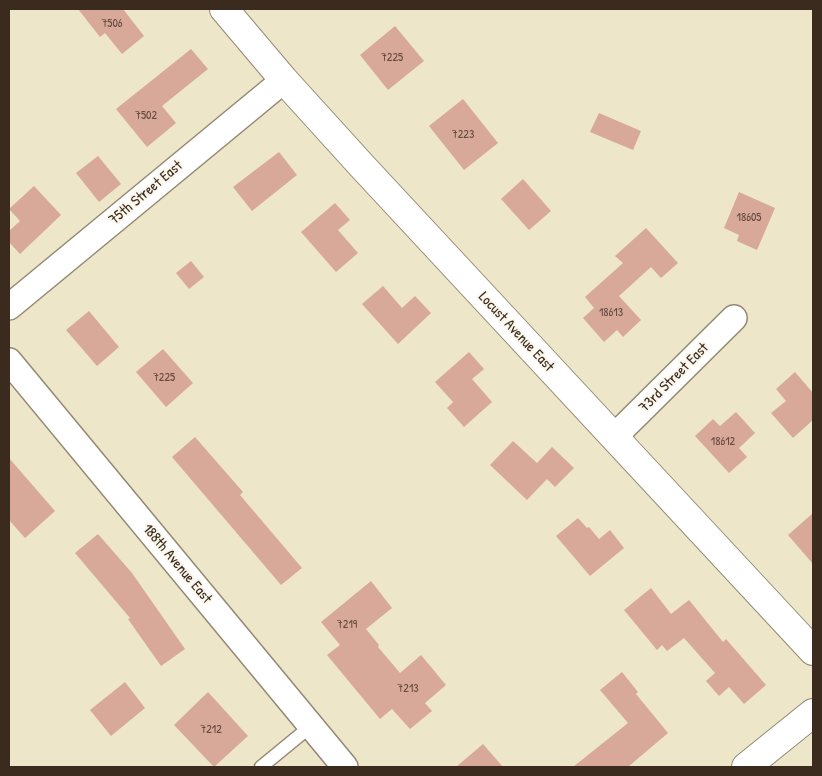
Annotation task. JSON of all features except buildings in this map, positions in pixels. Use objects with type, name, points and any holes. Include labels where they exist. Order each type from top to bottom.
[{"type":"street","name":"Locust Avenue East","points":[[224,9],[284,80],[362,166],[813,651]]},
{"type":"street","name":"75th Street East","points":[[9,307],[284,80]]},
{"type":"street","name":"73rd Street East","points":[[614,437],[734,318]]},
{"type":"street","name":"188th Avenue East","points":[[9,361],[345,767]]},
{"type":"street","points":[[746,767],[813,712]]},
{"type":"lane","points":[[261,767],[312,726]]}]
